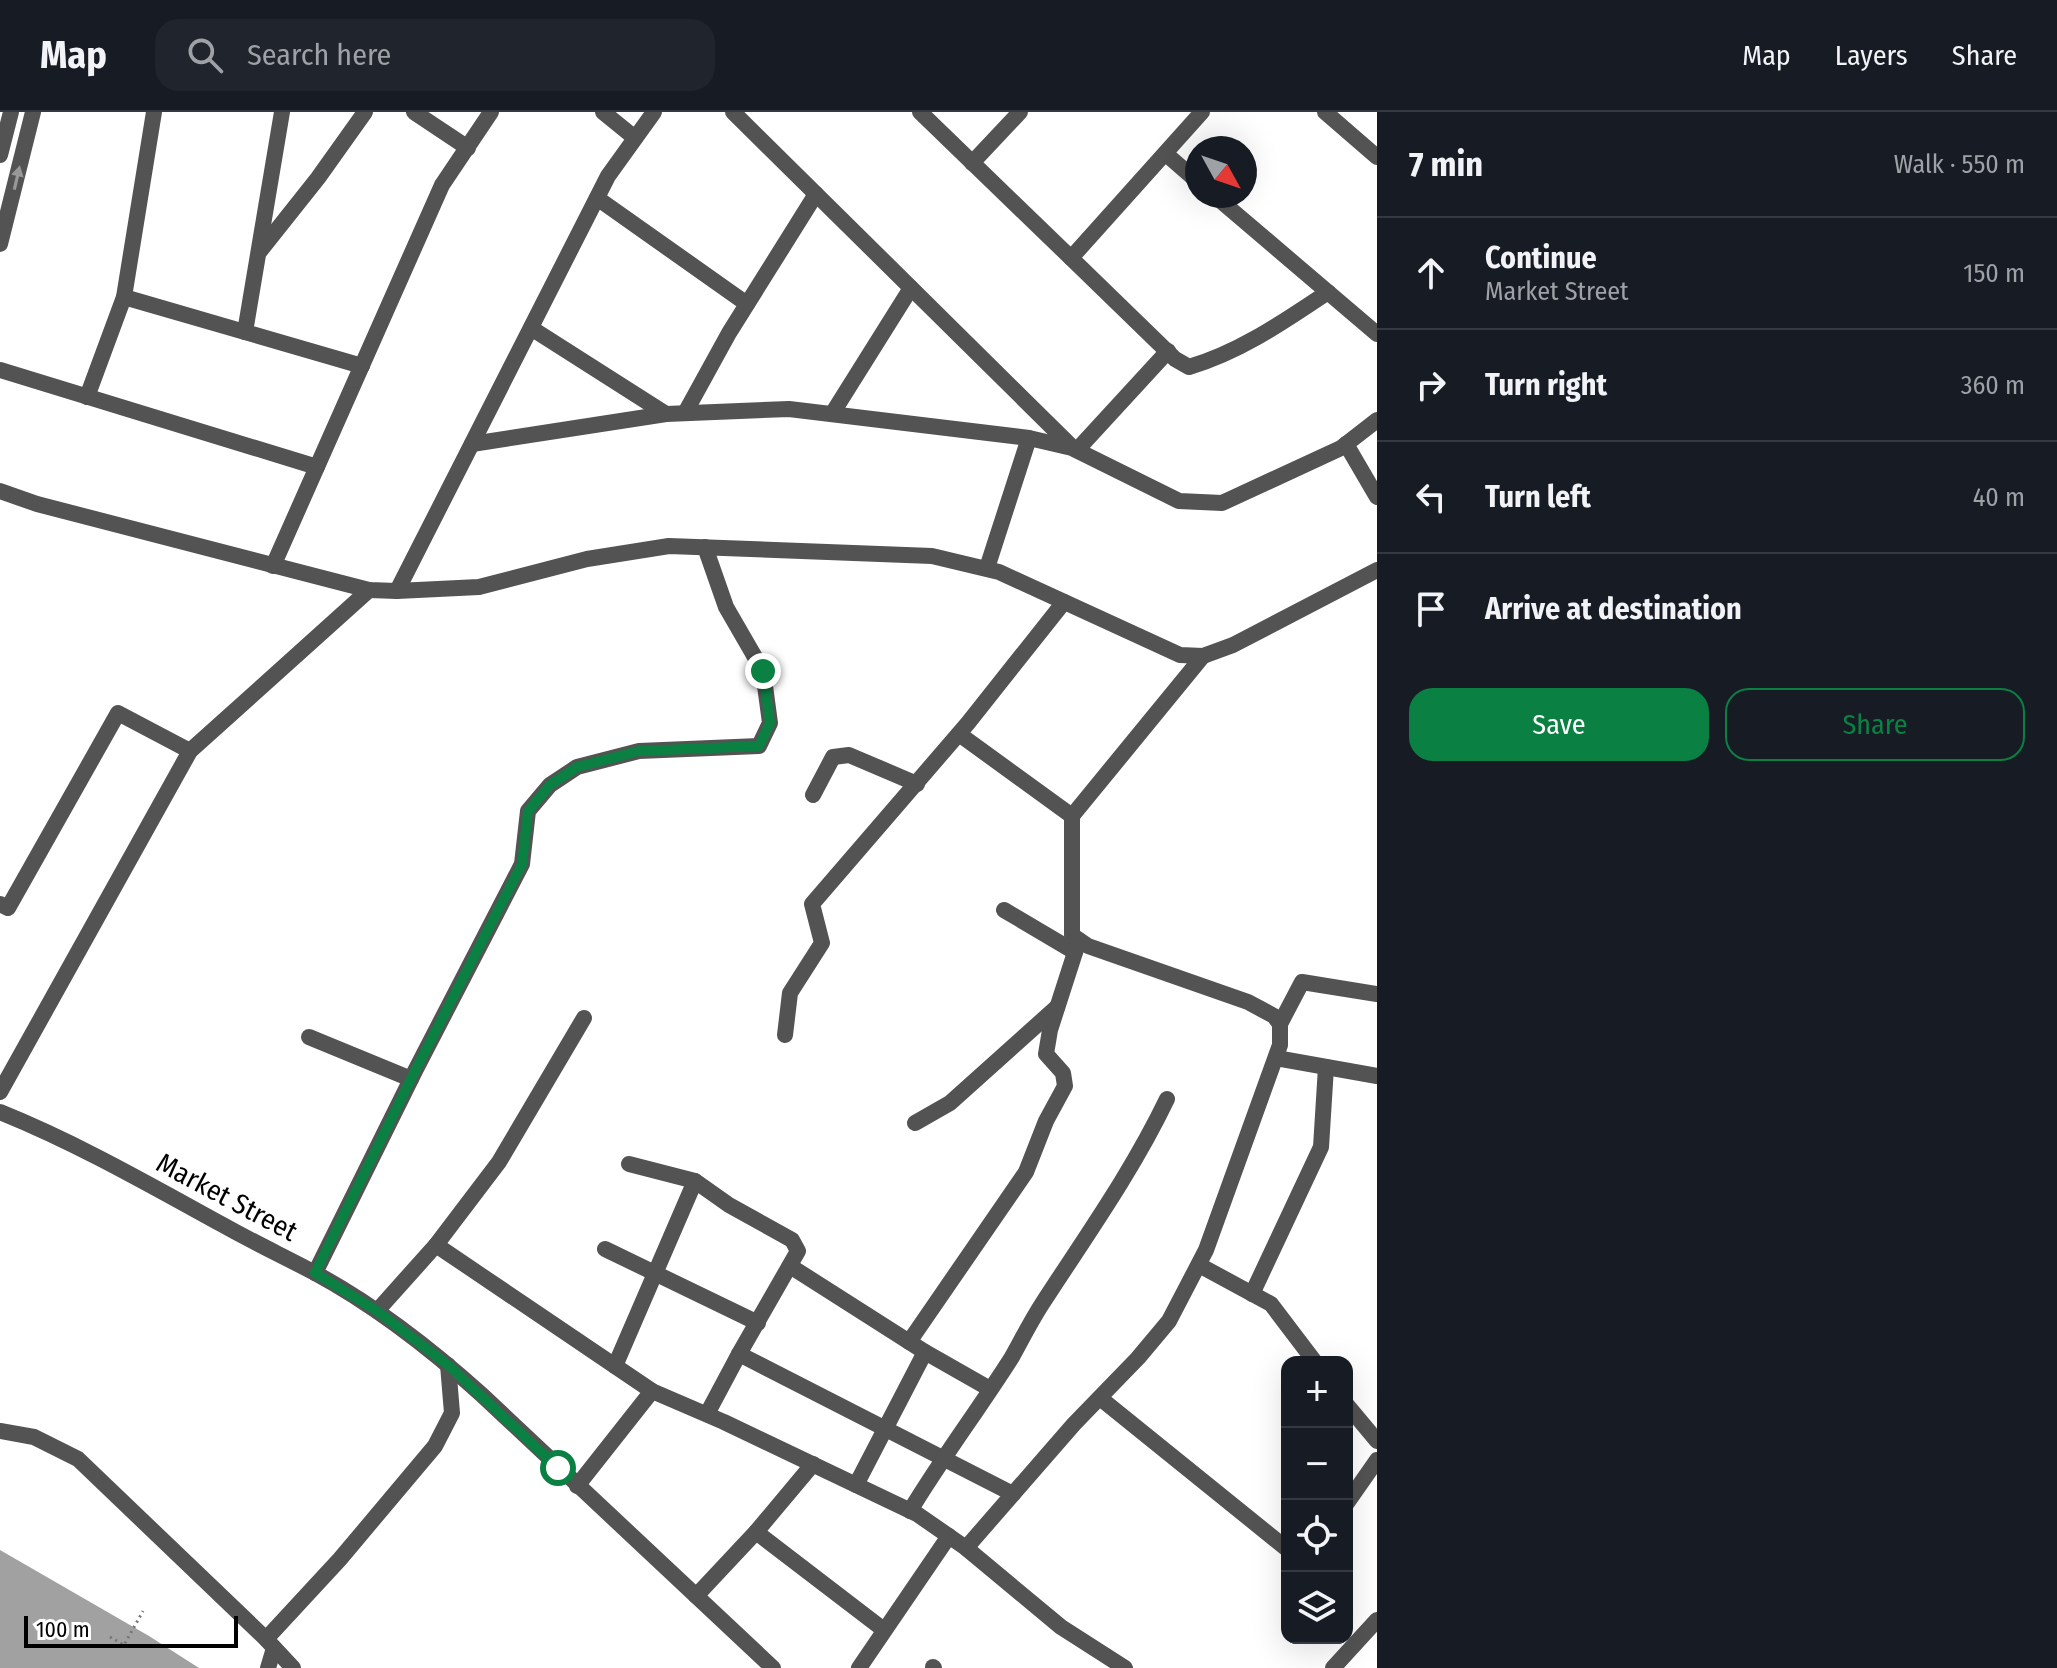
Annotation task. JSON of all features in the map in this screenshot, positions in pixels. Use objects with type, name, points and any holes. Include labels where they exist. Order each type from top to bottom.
[{"type":"street","points":[[0,155],[11,112]]},
{"type":"street","points":[[0,244],[33,112]]},
{"type":"street","points":[[87,397],[124,297],[154,112]]},
{"type":"street","points":[[245,332],[282,112]]},
{"type":"street","points":[[258,254],[365,112]]},
{"type":"street","points":[[414,112],[468,148]]},
{"type":"street","points":[[273,566],[442,185],[491,112]]},
{"type":"street","points":[[603,112],[635,138]]},
{"type":"street","points":[[397,591],[608,176],[654,112]]},
{"type":"street","points":[[733,112],[1074,449]]},
{"type":"street","points":[[920,112],[1168,351],[1189,367],[1207,362],[1262,336],[1328,292]]},
{"type":"street","points":[[972,163],[1020,112]]},
{"type":"street","points":[[1071,258],[1202,112]]},
{"type":"street","points":[[1325,112],[1377,157]]},
{"type":"street","points":[[1166,154],[1185,171]]},
{"type":"street","points":[[685,413],[747,304],[816,194]]},
{"type":"street","points":[[597,198],[747,304]]},
{"type":"street","points":[[1229,208],[1377,334]]},
{"type":"street","points":[[832,414],[911,288]]},
{"type":"street","points":[[124,297],[362,366]]},
{"type":"street","points":[[531,328],[666,414]]},
{"type":"street","points":[[1074,449],[1168,351]]},
{"type":"street","points":[[0,370],[317,467]]},
{"type":"street","points":[[472,444],[666,414],[789,409],[1029,438],[1074,449],[1179,501],[1222,503],[1346,444],[1377,420]]},
{"type":"street","points":[[987,568],[1029,438]]},
{"type":"street","points":[[1346,444],[1377,497]]},
{"type":"street","points":[[0,491],[37,504],[369,590],[479,587],[587,559],[669,546],[932,556],[987,568],[1180,655],[1203,656],[1233,645],[1377,570]]},
{"type":"street","points":[[315,1273],[522,864],[528,811],[550,785],[577,767],[639,751],[759,746],[770,723],[763,671],[726,607],[705,547]]},
{"type":"street","points":[[0,1092],[190,751],[369,590]]},
{"type":"street","points":[[785,1035],[790,993],[822,943],[812,904],[959,734],[1064,602]]},
{"type":"street","points":[[909,1342],[1026,1172],[1046,1121],[1065,1086],[1063,1073],[1046,1054],[1077,946],[1072,935],[1072,816],[1203,656]]},
{"type":"street","points":[[0,904],[8,908],[118,713],[190,751]]},
{"type":"street","points":[[959,734],[1072,816]]},
{"type":"street","points":[[813,795],[833,757],[849,755],[917,784]]},
{"type":"street","points":[[1004,910],[1077,946],[1088,946],[1248,1002],[1274,1016],[1280,1024]]},
{"type":"street","points":[[966,1548],[1169,1321],[1199,1265],[1276,1058],[1280,1045],[1280,1024],[1302,982],[1377,994]]},
{"type":"street","points":[[915,1123],[950,1103],[1058,1005]]},
{"type":"street","points":[[377,1311],[436,1245],[499,1162],[584,1018]]},
{"type":"street","points":[[309,1037],[411,1079]]},
{"type":"street","points":[[1276,1058],[1377,1076]]},
{"type":"street","points":[[1252,1294],[1321,1147],[1326,1067]]},
{"type":"street","points":[[910,1511],[1146,1143],[1167,1099]]},
{"type":"street","name":"Market Street","points":[[0,1112],[144,1181],[315,1273],[377,1311],[448,1365],[773,1668]]},
{"type":"street","points":[[629,1164],[695,1181],[729,1205],[792,1240],[798,1251],[707,1414]]},
{"type":"street","points":[[615,1366],[695,1181]]},
{"type":"street","points":[[436,1245],[652,1391],[910,1511],[966,1548],[1061,1627],[1121,1667]]},
{"type":"street","points":[[605,1249],[758,1323]]},
{"type":"street","points":[[1199,1265],[1271,1304],[1310,1356]]},
{"type":"street","points":[[790,1266],[925,1352],[990,1389]]},
{"type":"street","points":[[856,1485],[925,1352]]},
{"type":"street","points":[[739,1354],[1013,1494]]},
{"type":"street","points":[[268,1668],[270,1643],[435,1446],[452,1413],[448,1365]]},
{"type":"street","points":[[577,1486],[652,1391]]},
{"type":"street","points":[[1100,1398],[1281,1544]]},
{"type":"street","points":[[1353,1412],[1377,1441]]},
{"type":"street","points":[[0,1431],[34,1437],[78,1459],[293,1668]]},
{"type":"street","points":[[1349,1500],[1377,1460]]},
{"type":"street","points":[[696,1596],[756,1532],[813,1464]]},
{"type":"street","points":[[756,1532],[884,1630]]},
{"type":"street","points":[[859,1668],[949,1536]]},
{"type":"street","points":[[1333,1668],[1377,1620]]},
{"type":"path","points":[[110,1637],[124,1645],[143,1611]]},
{"type":"shaded area","points":[[0,1550],[149,1636],[199,1668],[0,1668]]},
{"type":"route","points":[[558,1468],[448,1365],[377,1311],[315,1273],[522,864],[528,811],[550,785],[577,767],[639,751],[759,746],[770,723],[763,671]]}]
